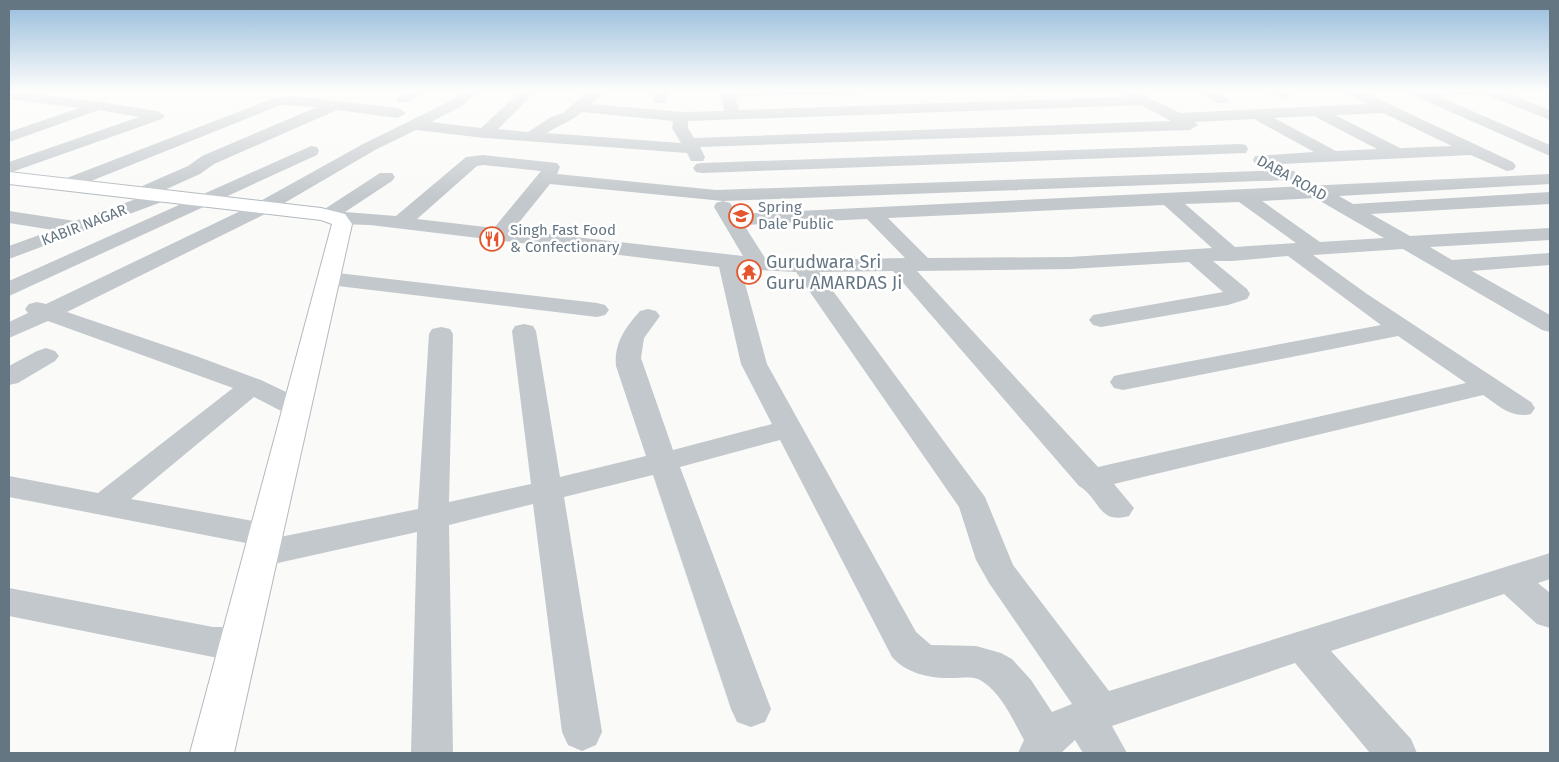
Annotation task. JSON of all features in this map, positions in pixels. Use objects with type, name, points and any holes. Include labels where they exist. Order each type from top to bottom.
[{"type":"street","points":[[9,137],[43,126]]},
{"type":"street","points":[[11,177],[134,126]]},
{"type":"street","points":[[65,185],[214,126]]},
{"type":"street","name":"KABIR NAGAR","points":[[9,253],[77,227],[150,195],[202,164],[288,126]]},
{"type":"street","points":[[9,331],[44,312],[262,208],[369,147],[414,126]]},
{"type":"street","points":[[421,126],[595,141],[691,146],[1013,126]]},
{"type":"street","points":[[486,132],[493,126]]},
{"type":"street","points":[[532,136],[548,126]]},
{"type":"street","points":[[595,141],[613,126]]},
{"type":"street","points":[[680,126],[716,196],[758,264]]},
{"type":"street","name":"DABA ROAD","points":[[1199,126],[1406,244]]},
{"type":"street","points":[[1277,126],[1335,157]]},
{"type":"street","points":[[1345,126],[1398,154]]},
{"type":"street","points":[[1440,126],[1471,150],[1507,166]]},
{"type":"street","points":[[1484,126],[1550,150]]},
{"type":"street","points":[[702,168],[1240,149]]},
{"type":"street","points":[[1260,160],[1471,150]]},
{"type":"street","points":[[9,289],[311,151]]},
{"type":"street","points":[[142,154],[202,164]]},
{"type":"street","points":[[400,223],[472,161],[483,160],[548,165],[551,169],[545,178],[498,235]]},
{"type":"street","points":[[545,178],[716,196],[1288,175]]},
{"type":"street","points":[[11,177],[333,217],[400,223],[728,262],[802,266],[1070,263],[1232,255],[1550,234]]},
{"type":"street","points":[[333,217],[386,178]]},
{"type":"street","points":[[730,220],[1169,200],[1550,179]]},
{"type":"street","points":[[1047,185],[1066,205]]},
{"type":"street","points":[[1243,196],[1401,328],[1486,386],[1522,408]]},
{"type":"street","points":[[1349,210],[1550,198]]},
{"type":"street","points":[[1169,200],[1232,255]]},
{"type":"street","points":[[872,214],[912,266],[1090,479],[1118,508]]},
{"type":"street","points":[[9,217],[77,227]]},
{"type":"street","points":[[212,753],[342,224],[333,217]]},
{"type":"street","points":[[1406,244],[1550,325]]},
{"type":"street","points":[[1101,320],[1228,298],[1239,294],[1196,257]]},
{"type":"street","points":[[1446,267],[1550,259]]},
{"type":"street","points":[[728,262],[754,364],[891,623],[907,648],[922,660],[939,664],[970,661],[986,664],[998,671],[1042,745],[1062,726],[1092,715],[1302,645],[1550,566]]},
{"type":"street","points":[[802,266],[974,505],[980,516],[993,560],[1092,715],[1106,753]]},
{"type":"street","points":[[329,279],[597,310]]},
{"type":"street","points":[[9,296],[44,312],[187,361],[252,386],[296,408]]},
{"type":"street","points":[[648,316],[631,337],[627,348],[627,357],[662,461],[751,709]]},
{"type":"street","points":[[1123,382],[1401,328]]},
{"type":"street","points":[[524,331],[582,732]]},
{"type":"street","points":[[432,753],[433,517],[441,334]]},
{"type":"street","points":[[9,377],[46,356]]},
{"type":"street","points":[[104,504],[252,386]]},
{"type":"street","points":[[1090,479],[1486,386]]},
{"type":"street","points":[[9,487],[104,504],[263,544],[433,517],[788,429]]},
{"type":"street","points":[[1509,579],[1550,614]]},
{"type":"street","points":[[9,602],[213,642],[239,642]]},
{"type":"street","points":[[1302,645],[1396,753]]},
{"type":"place","name":"Spring Dale Public","points":[[741,216]]},
{"type":"place","name":"Singh Fast Food & Confectionary","points":[[492,239]]},
{"type":"place","name":"Gurudwara Sri Guru AMARDAS Ji","points":[[749,272]]}]
